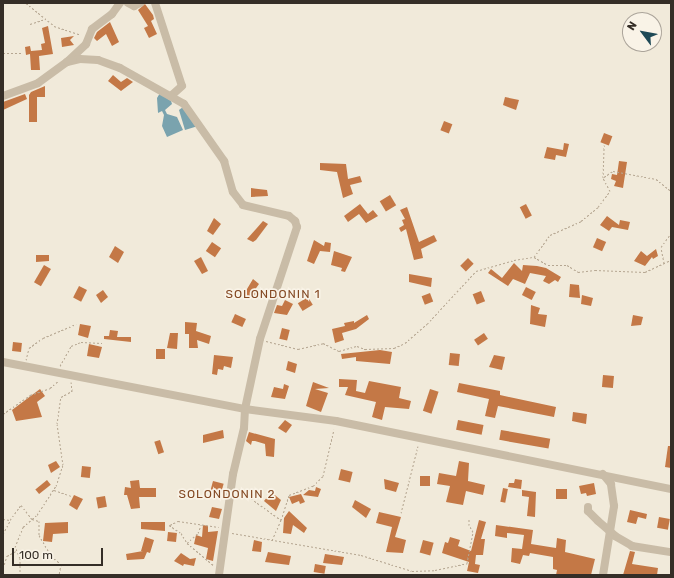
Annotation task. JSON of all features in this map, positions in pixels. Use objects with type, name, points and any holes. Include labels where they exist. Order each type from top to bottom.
[{"type":"street","points":[[3,96],[38,83],[67,62],[88,40],[92,30],[112,14],[120,3]]},
{"type":"street","points":[[128,3],[134,6],[140,3]]},
{"type":"street","points":[[156,3],[182,86],[171,96]]},
{"type":"street","points":[[67,62],[80,59],[98,60],[120,68],[184,104],[199,122],[224,161],[233,192],[243,205],[289,216],[295,221],[297,227],[260,339],[245,409],[244,428],[231,484],[226,530],[219,572]]},
{"type":"street","points":[[3,362],[245,409],[336,421],[671,489]]},
{"type":"street","points":[[603,474],[611,484],[614,494],[603,575]]},
{"type":"street","points":[[588,507],[588,511],[632,546],[671,552]]},
{"type":"path","points":[[26,3],[54,26],[78,34],[88,40]]},
{"type":"path","points":[[30,24],[46,19]]},
{"type":"path","points":[[3,53],[23,53]]},
{"type":"path","points":[[534,257],[550,234],[581,221],[598,207],[610,191],[603,178],[604,145]]},
{"type":"path","points":[[603,178],[614,171],[656,179],[671,191]]},
{"type":"path","points":[[664,264],[661,247],[671,233]]},
{"type":"path","points":[[260,339],[298,349],[323,343],[339,351],[357,346],[365,349],[394,348],[405,343],[427,324],[476,272],[514,260],[534,257],[548,265],[567,265],[578,272],[595,270],[645,272],[671,260]]},
{"type":"path","points":[[25,366],[29,348],[43,338],[76,324]]},
{"type":"path","points":[[3,414],[30,395],[50,388],[63,374],[70,346],[81,342],[102,343]]},
{"type":"path","points":[[51,556],[18,553],[15,547],[23,527],[32,519],[53,490],[63,465],[57,424],[61,397],[72,391],[63,374]]},
{"type":"path","points":[[272,540],[281,520],[289,495],[313,486],[323,476],[336,421]]},
{"type":"path","points":[[401,513],[420,437]]},
{"type":"path","points":[[231,484],[281,520]]},
{"type":"path","points":[[53,490],[71,496]]},
{"type":"path","points":[[3,534],[10,520],[21,505],[32,519],[39,521],[39,535],[51,556],[60,564],[59,575]]},
{"type":"path","points":[[219,572],[187,543],[181,533],[169,525],[178,521],[202,524],[272,540],[361,555],[412,571],[436,570],[467,563],[473,532],[469,526],[469,518]]},
{"type":"path","points":[[3,519],[10,520]]},
{"type":"path","points":[[187,543],[198,533],[202,524]]},
{"type":"path","points":[[3,568],[7,556],[16,551]]},
{"type":"path","points":[[18,553],[20,575]]},
{"type":"water","points":[[160,93],[171,101],[172,104],[165,110],[167,114],[177,117],[183,130],[167,137],[162,126],[164,115],[162,111],[158,113],[157,98]]},
{"type":"water","points":[[183,107],[198,126],[185,130],[179,110]]},
{"type":"building","points":[[145,4],[153,15],[154,19],[151,21],[157,34],[149,38],[144,28],[148,26],[138,10]]},
{"type":"building","points":[[110,22],[119,42],[112,46],[106,34],[97,41],[94,38],[97,32]]},
{"type":"building","points":[[48,26],[53,54],[39,56],[40,70],[31,70],[30,54],[26,55],[25,47],[30,46],[31,51],[42,50],[41,44],[45,43],[42,28]]},
{"type":"building","points":[[74,36],[70,40],[74,45],[62,47],[61,38]]},
{"type":"building","points":[[113,75],[121,82],[127,78],[133,82],[121,91],[108,81]]},
{"type":"building","points":[[45,86],[45,97],[37,97],[37,122],[29,122],[29,95],[31,92]]},
{"type":"building","points":[[25,94],[27,99],[3,110],[3,102]]},
{"type":"building","points":[[505,97],[519,100],[516,110],[503,105]]},
{"type":"building","points":[[444,121],[452,124],[449,134],[440,130]]},
{"type":"building","points":[[604,133],[612,136],[609,146],[600,142]]},
{"type":"building","points":[[564,143],[569,144],[566,157],[556,155],[555,160],[544,158],[547,147],[563,150]]},
{"type":"building","points":[[619,161],[627,162],[623,188],[614,186],[616,181],[611,179],[612,174],[617,175]]},
{"type":"building","points":[[320,163],[346,164],[348,179],[360,176],[362,182],[350,185],[353,194],[343,198],[337,172],[320,170]]},
{"type":"building","points":[[251,188],[267,190],[268,196],[251,197]]},
{"type":"building","points":[[390,195],[396,205],[386,211],[380,201]]},
{"type":"building","points":[[360,204],[368,214],[373,210],[378,216],[366,223],[359,214],[348,222],[344,216]]},
{"type":"building","points":[[526,204],[532,216],[526,219],[520,207]]},
{"type":"building","points":[[407,207],[419,242],[434,235],[437,241],[421,249],[423,258],[414,260],[406,229],[401,232],[399,228],[404,225],[402,220],[405,219],[400,210]]},
{"type":"building","points":[[607,216],[619,225],[620,220],[630,222],[628,230],[612,227],[609,231],[600,225]]},
{"type":"building","points":[[214,218],[221,224],[213,235],[207,231]]},
{"type":"building","points":[[263,221],[268,224],[256,240],[253,242],[247,239]]},
{"type":"building","points":[[597,238],[606,242],[602,251],[593,247]]},
{"type":"building","points":[[314,240],[324,246],[325,242],[331,243],[330,252],[320,251],[314,264],[307,261]]},
{"type":"building","points":[[212,242],[221,248],[215,257],[206,251]]},
{"type":"building","points":[[115,246],[124,252],[118,263],[109,257]]},
{"type":"building","points":[[656,249],[658,256],[653,259],[652,257],[645,266],[634,261],[641,251],[647,256]]},
{"type":"building","points":[[334,251],[352,257],[345,272],[341,271],[342,268],[331,265]]},
{"type":"building","points":[[36,255],[49,255],[49,261],[36,262]]},
{"type":"building","points":[[201,257],[208,271],[202,274],[194,261]]},
{"type":"building","points":[[468,258],[474,264],[466,271],[460,266]]},
{"type":"building","points":[[514,263],[522,271],[523,265],[537,266],[546,268],[561,277],[558,282],[555,280],[549,284],[543,281],[546,276],[530,273],[525,284],[513,279],[508,286],[488,273],[491,269],[502,278]]},
{"type":"building","points":[[44,265],[51,269],[41,286],[34,282]]},
{"type":"building","points":[[409,274],[432,278],[431,287],[409,282]]},
{"type":"building","points":[[253,279],[259,284],[254,291],[257,292],[253,299],[244,294]]},
{"type":"building","points":[[570,284],[579,285],[580,298],[569,297]]},
{"type":"building","points":[[79,286],[87,290],[81,302],[73,298]]},
{"type":"building","points":[[526,287],[536,292],[532,300],[522,295]]},
{"type":"building","points":[[103,290],[108,297],[101,303],[96,295]]},
{"type":"building","points":[[481,291],[485,301],[477,305],[473,294]]},
{"type":"building","points":[[430,293],[433,301],[425,305],[422,296]]},
{"type":"building","points":[[582,295],[593,298],[591,306],[581,304]]},
{"type":"building","points":[[308,297],[313,305],[303,311],[298,303]]},
{"type":"building","points":[[285,300],[293,304],[287,315],[274,313],[277,305],[282,306]]},
{"type":"building","points":[[531,305],[540,308],[538,314],[547,315],[545,327],[530,324]]},
{"type":"building","points":[[235,314],[246,319],[242,327],[231,322]]},
{"type":"building","points":[[367,315],[369,319],[356,329],[342,333],[344,340],[335,343],[332,329],[345,326],[344,323],[354,321],[354,323]]},
{"type":"building","points":[[633,315],[643,317],[641,325],[631,326]]},
{"type":"building","points":[[185,322],[197,323],[196,331],[211,336],[209,344],[197,340],[198,348],[189,348],[189,334],[185,334]]},
{"type":"building","points":[[80,324],[91,326],[88,338],[78,335]]},
{"type":"building","points":[[282,328],[290,330],[287,341],[279,339]]},
{"type":"building","points":[[110,330],[118,331],[117,337],[131,337],[131,342],[104,339],[104,336],[109,336]]},
{"type":"building","points":[[170,333],[178,333],[177,349],[167,348]]},
{"type":"building","points":[[484,333],[488,339],[478,346],[474,340]]},
{"type":"building","points":[[13,342],[22,343],[21,352],[12,351]]},
{"type":"building","points":[[89,344],[102,347],[99,358],[87,356]]},
{"type":"building","points":[[156,349],[165,349],[165,359],[156,359]]},
{"type":"building","points":[[380,350],[392,352],[390,364],[356,361],[356,357],[342,359],[341,354]]},
{"type":"building","points":[[450,353],[460,354],[459,366],[449,365]]},
{"type":"building","points":[[214,355],[233,357],[231,368],[224,366],[223,370],[218,369],[217,375],[212,374]]},
{"type":"building","points":[[494,355],[505,357],[502,370],[489,367]]},
{"type":"building","points":[[288,361],[297,364],[295,373],[286,370]]},
{"type":"building","points":[[603,375],[614,376],[613,388],[602,387]]},
{"type":"building","points":[[339,379],[357,380],[356,391],[365,393],[369,381],[401,387],[399,398],[411,401],[409,409],[385,407],[382,420],[372,417],[376,402],[345,395],[348,387],[339,387]]},
{"type":"building","points":[[313,382],[329,388],[315,389],[328,393],[321,412],[306,406]]},
{"type":"building","points":[[459,383],[500,391],[500,395],[556,407],[554,417],[498,406],[495,418],[485,416],[489,399],[457,392]]},
{"type":"building","points":[[284,384],[289,386],[285,399],[271,397],[274,387],[283,389]]},
{"type":"building","points":[[40,389],[45,396],[37,402],[42,417],[16,421],[12,410]]},
{"type":"building","points":[[430,389],[439,392],[431,414],[423,411]]},
{"type":"building","points":[[573,412],[587,414],[586,424],[572,421]]},
{"type":"building","points":[[285,420],[292,425],[286,433],[278,428]]},
{"type":"building","points":[[458,420],[484,425],[482,435],[456,430]]},
{"type":"building","points":[[223,430],[224,438],[203,443],[203,435]]},
{"type":"building","points":[[501,430],[550,439],[549,449],[499,440]]},
{"type":"building","points":[[249,432],[275,439],[274,457],[266,456],[265,444],[252,441],[251,445],[246,441]]},
{"type":"building","points":[[160,440],[164,452],[158,454],[154,442]]},
{"type":"building","points":[[668,446],[671,446],[671,468],[665,467]]},
{"type":"building","points":[[56,461],[60,467],[51,473],[48,465]]},
{"type":"building","points":[[459,461],[469,463],[468,481],[485,485],[483,495],[466,491],[463,505],[446,502],[450,486],[437,484],[439,473],[456,476]]},
{"type":"building","points":[[82,466],[91,467],[90,478],[81,477]]},
{"type":"building","points":[[341,469],[353,472],[350,483],[338,480]]},
{"type":"building","points":[[420,476],[430,476],[430,486],[420,486]]},
{"type":"building","points":[[384,479],[399,483],[396,492],[385,489]]},
{"type":"building","points":[[515,479],[522,480],[521,489],[508,487],[509,483],[514,483]]},
{"type":"building","points":[[47,480],[51,485],[39,494],[35,489]]},
{"type":"building","points":[[139,480],[140,488],[156,488],[156,497],[139,497],[140,508],[131,509],[127,495],[124,495],[125,487],[131,488],[130,481]]},
{"type":"building","points":[[213,481],[224,484],[220,497],[209,495]]},
{"type":"building","points":[[594,483],[596,494],[587,496],[586,493],[581,494],[579,486]]},
{"type":"building","points":[[316,487],[321,489],[318,497],[303,495],[309,490],[315,491]]},
{"type":"building","points":[[503,488],[508,489],[505,503],[500,502]]},
{"type":"building","points":[[556,489],[567,489],[567,499],[556,499]]},
{"type":"building","points":[[522,490],[536,492],[535,517],[527,516],[529,497],[522,496]]},
{"type":"building","points":[[271,492],[281,500],[276,511],[264,501]]},
{"type":"building","points":[[301,494],[305,502],[300,504],[299,501],[292,504],[289,497]]},
{"type":"building","points":[[74,495],[83,499],[77,510],[69,505]]},
{"type":"building","points":[[105,496],[107,507],[98,508],[96,498]]},
{"type":"building","points":[[355,500],[371,509],[366,518],[352,507]]},
{"type":"building","points":[[212,507],[222,509],[219,519],[209,517]]},
{"type":"building","points":[[630,510],[647,514],[646,519],[638,517],[636,524],[627,522]]},
{"type":"building","points":[[289,511],[307,528],[304,533],[293,525],[291,534],[283,533],[284,518]]},
{"type":"building","points":[[379,512],[401,517],[395,537],[406,540],[403,553],[386,552],[392,527],[376,523]]},
{"type":"building","points":[[659,517],[670,519],[668,530],[657,528]]},
{"type":"building","points":[[479,520],[486,522],[481,539],[485,539],[483,555],[476,555],[475,564],[480,565],[478,573],[467,571],[469,562],[442,553],[445,542],[448,543],[450,537],[460,540],[458,546],[471,551]]},
{"type":"building","points":[[68,522],[68,533],[53,534],[52,542],[43,541],[45,523]]},
{"type":"building","points":[[141,522],[165,522],[165,531],[141,529]]},
{"type":"building","points":[[203,525],[208,526],[208,532],[218,531],[213,561],[206,559],[208,548],[194,544],[196,535],[202,537]]},
{"type":"building","points":[[496,525],[533,530],[531,544],[556,548],[557,538],[566,540],[565,552],[595,559],[591,575],[556,575],[557,570],[553,569],[553,557],[530,553],[529,556],[523,555],[520,564],[511,562],[512,548],[522,549],[524,535],[507,533],[507,538],[495,536]]},
{"type":"building","points":[[168,532],[177,533],[176,542],[167,541]]},
{"type":"building","points":[[145,537],[154,540],[150,553],[147,552],[144,559],[127,560],[126,554],[143,551],[141,551]]},
{"type":"building","points":[[254,540],[262,542],[261,552],[252,551]]},
{"type":"building","points":[[423,540],[434,543],[430,555],[420,553]]},
{"type":"building","points":[[630,551],[635,552],[632,564],[658,568],[657,575],[623,575]]},
{"type":"building","points":[[268,552],[291,556],[289,565],[265,562]]},
{"type":"building","points":[[181,553],[190,559],[196,558],[194,566],[184,564],[183,566],[174,561]]},
{"type":"building","points":[[325,554],[344,557],[342,565],[323,563]]},
{"type":"building","points":[[315,564],[326,566],[324,574],[314,572]]},
{"type":"district","name":"SOLONDONIN 1","points":[[273,295]]},
{"type":"district","name":"SOLONDONIN 2","points":[[227,495]]}]
